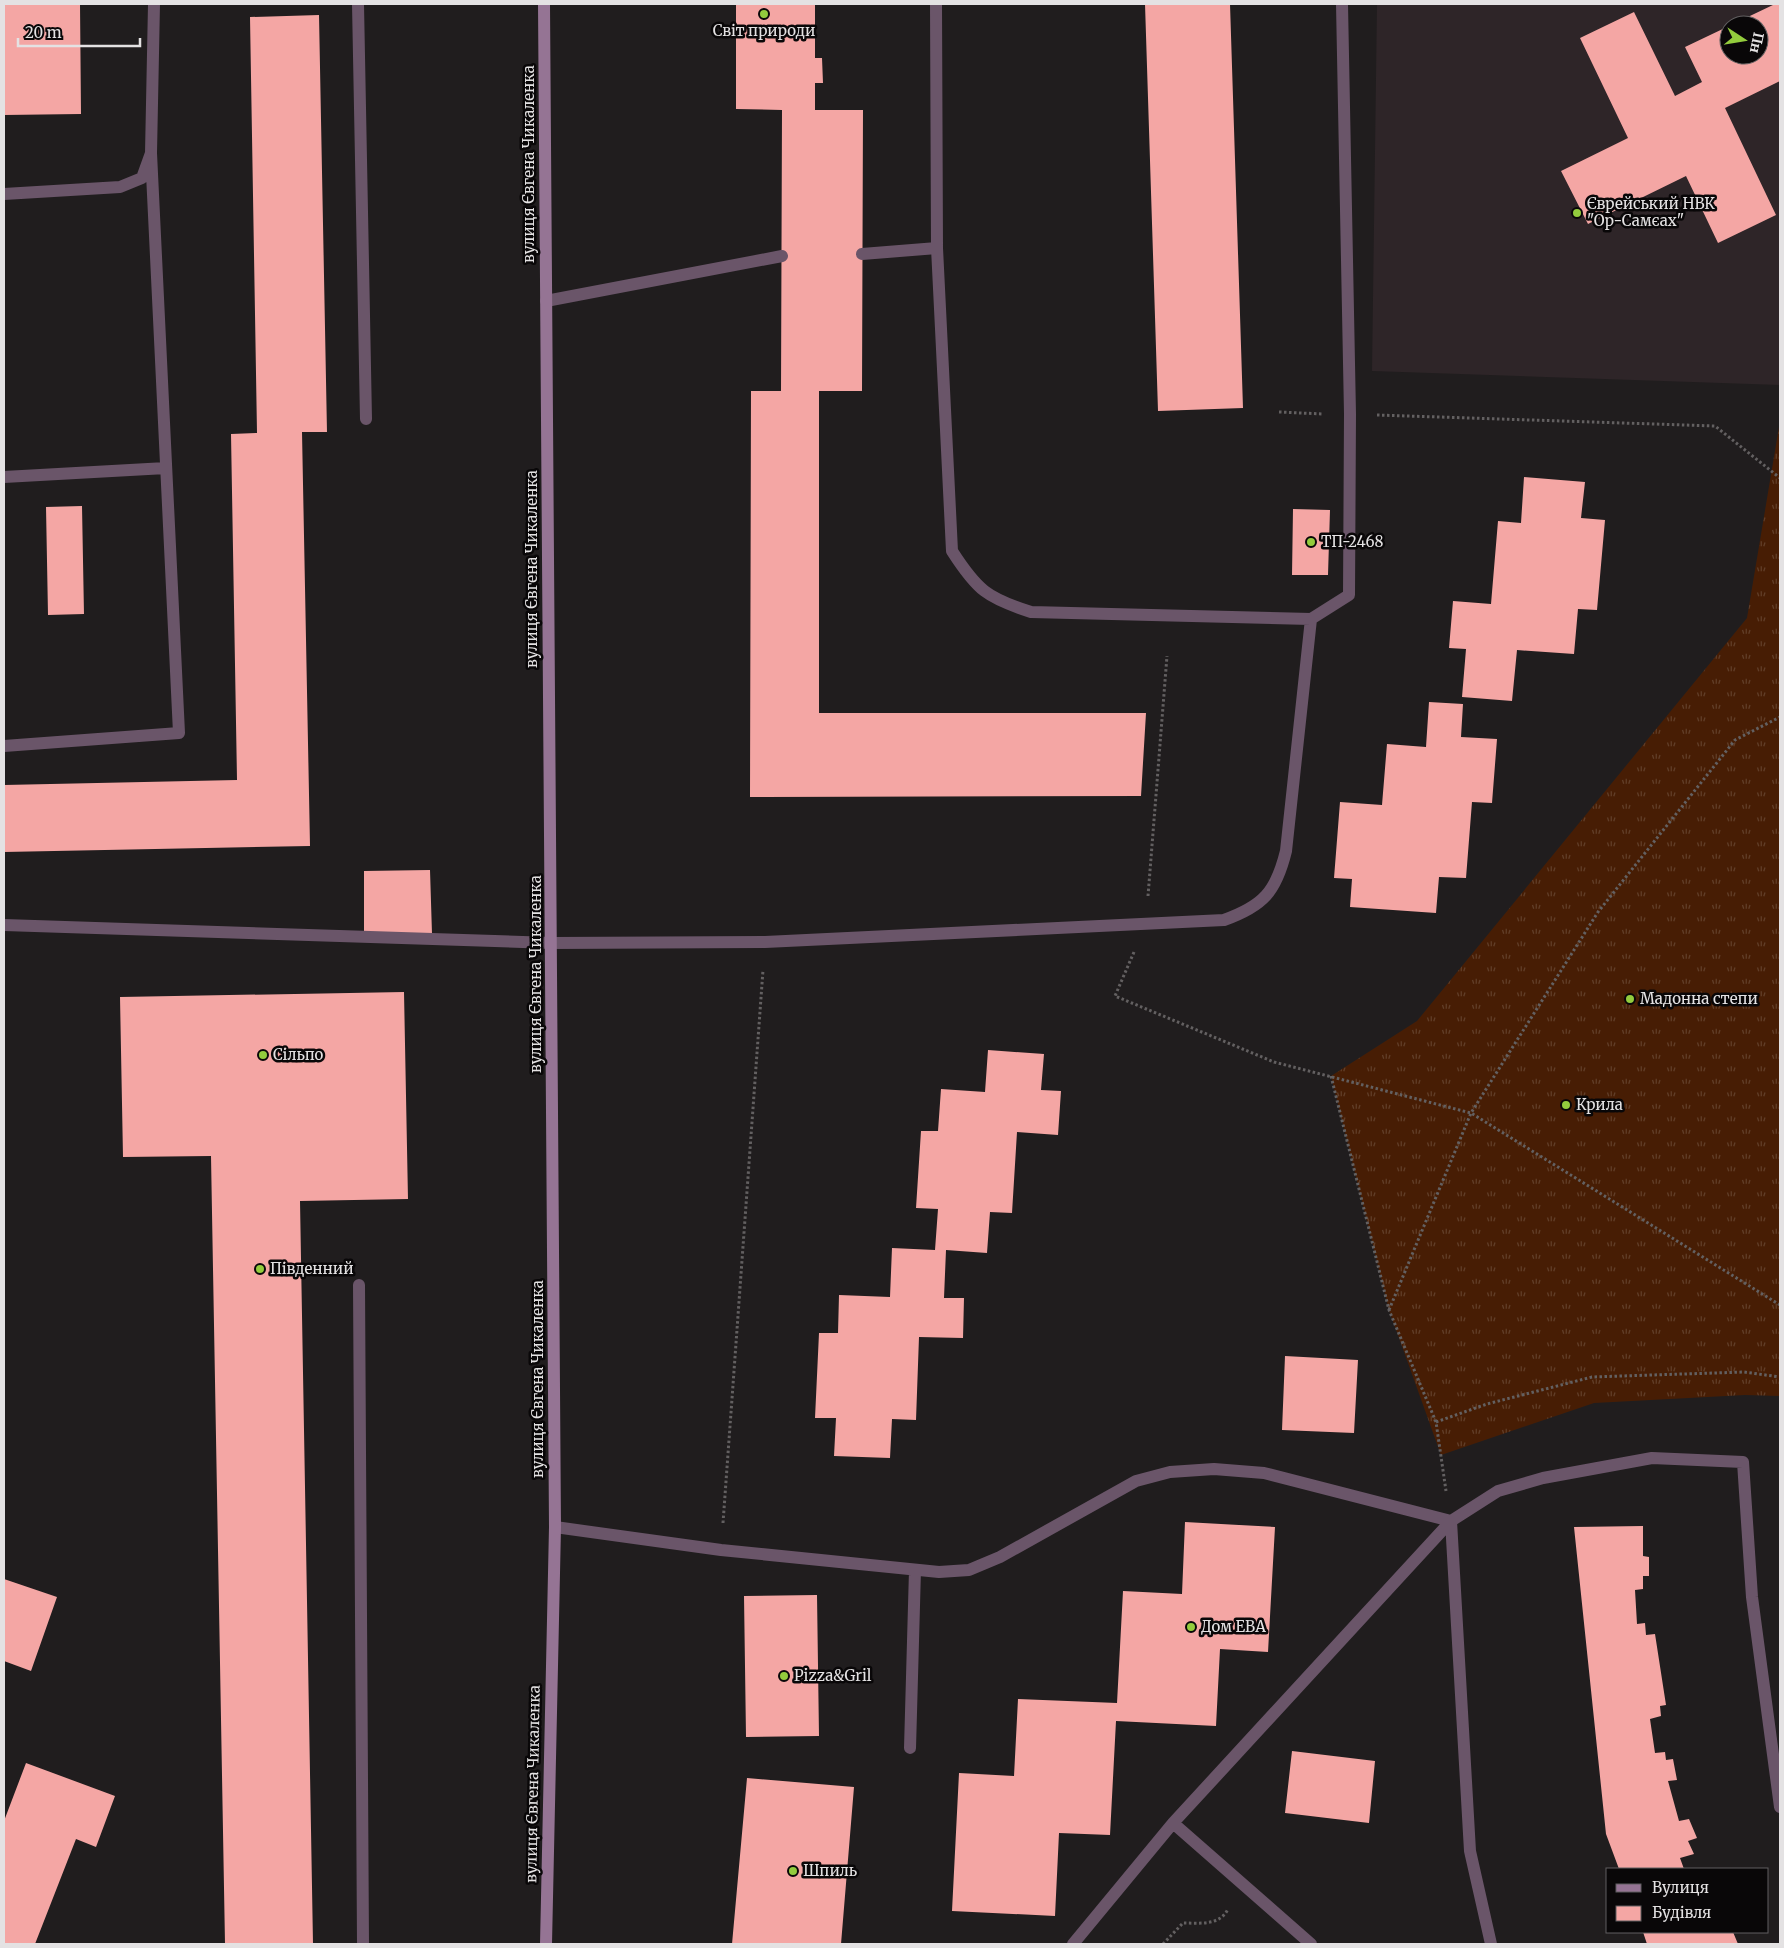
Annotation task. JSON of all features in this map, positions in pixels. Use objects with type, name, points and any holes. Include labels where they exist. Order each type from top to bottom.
[{"type":"main road","name":"вулиця Євгена Чикаленка","points":[[544,4],[552,943],[554,1527],[546,1944]]},
{"type":"lane","points":[[4,746],[179,733],[151,153],[154,4]]},
{"type":"lane","points":[[358,4],[366,419]]},
{"type":"lane","points":[[936,4],[937,248],[952,551],[971,580],[999,602],[1031,612],[1311,619],[1349,595],[1350,414],[1342,4]]},
{"type":"lane","points":[[4,194],[120,187],[142,178],[151,153]]},
{"type":"lane","points":[[862,254],[937,248]]},
{"type":"lane","points":[[546,300],[782,256]]},
{"type":"lane","points":[[4,477],[166,468]]},
{"type":"lane","points":[[4,924],[552,943],[765,942],[1224,920],[1247,912],[1266,896],[1280,876],[1286,851],[1311,619]]},
{"type":"lane","points":[[359,1284],[363,1944]]},
{"type":"lane","points":[[1073,1944],[1173,1823],[1451,1521],[1498,1491],[1543,1478],[1652,1458],[1743,1462],[1752,1596],[1780,1807]]},
{"type":"lane","points":[[554,1527],[721,1550],[939,1572],[969,1570],[1000,1557],[1136,1481],[1170,1472],[1214,1469],[1264,1472],[1451,1521]]},
{"type":"lane","points":[[1451,1521],[1470,1851],[1491,1944]]},
{"type":"lane","points":[[910,1748],[915,1570]]},
{"type":"lane","points":[[1173,1823],[1240,1884],[1311,1944]]},
{"type":"path","points":[[1279,412],[1715,426],[1780,478]]},
{"type":"path","points":[[1167,656],[1146,924],[1115,996],[1274,1062],[1471,1113],[1780,1304]]},
{"type":"path","points":[[1389,1310],[1471,1113],[1598,912],[1735,740],[1780,717]]},
{"type":"path","points":[[721,1550],[765,942]]},
{"type":"path","points":[[1331,1076],[1389,1310],[1436,1422],[1451,1521]]},
{"type":"path","points":[[1436,1422],[1487,1404],[1592,1377],[1744,1372],[1780,1377]]},
{"type":"path","points":[[1163,1944],[1183,1923],[1210,1923],[1226,1915],[1240,1884]]},
{"type":"shaded area","name":"Єврейський НВК \"Ор-Самєах\"","points":[[1377,4],[1780,4],[1780,385],[1372,371]]},
{"type":"green space","points":[[1780,421],[1780,1396],[1745,1395],[1594,1403],[1441,1455],[1389,1310],[1331,1076],[1417,1021],[1747,618]]},
{"type":"building","points":[[4,4],[80,4],[81,114],[4,115]]},
{"type":"building","points":[[736,4],[815,4],[815,58],[822,58],[823,83],[815,83],[815,110],[863,110],[862,391],[819,391],[819,713],[1146,713],[1141,796],[750,797],[751,391],[781,391],[782,110],[736,109]]},
{"type":"building","points":[[1145,4],[1230,4],[1243,408],[1158,411]]},
{"type":"building","points":[[1775,4],[1780,4],[1780,81],[1725,108],[1776,215],[1718,243],[1686,176],[1588,224],[1561,171],[1628,138],[1580,38],[1634,12],[1675,96],[1702,82],[1685,47],[1719,31],[1719,65],[1769,65],[1769,15],[1752,15]]},
{"type":"building","points":[[319,15],[327,432],[302,432],[310,846],[4,852],[4,785],[237,780],[231,434],[257,433],[250,17]]},
{"type":"building","points":[[1524,477],[1585,482],[1581,518],[1605,520],[1597,610],[1578,609],[1574,654],[1517,650],[1512,701],[1462,697],[1466,649],[1449,648],[1453,601],[1491,604],[1498,521],[1521,523]]},
{"type":"building","points":[[82,506],[84,614],[48,615],[46,507]]},
{"type":"building","name":"ТП-2468","points":[[1293,509],[1330,510],[1328,575],[1292,575]]},
{"type":"building","points":[[1429,702],[1463,704],[1461,737],[1497,739],[1492,803],[1472,802],[1466,878],[1439,877],[1436,913],[1350,907],[1352,879],[1334,878],[1340,802],[1382,805],[1387,744],[1426,747]]},
{"type":"building","points":[[430,870],[432,934],[364,936],[364,871]]},
{"type":"building","points":[[404,992],[408,1199],[300,1201],[313,1944],[225,1944],[211,1156],[123,1157],[120,997]]},
{"type":"building","points":[[988,1050],[1044,1054],[1041,1090],[1061,1091],[1058,1135],[1017,1132],[1012,1213],[990,1212],[987,1253],[946,1250],[944,1298],[964,1298],[963,1338],[919,1337],[916,1420],[892,1419],[890,1458],[834,1456],[836,1418],[815,1418],[819,1333],[838,1333],[839,1295],[890,1297],[892,1248],[935,1250],[938,1209],[916,1208],[921,1131],[938,1131],[941,1089],[985,1092]]},
{"type":"building","points":[[1285,1356],[1358,1360],[1354,1433],[1282,1430]]},
{"type":"building","points":[[1185,1522],[1275,1527],[1268,1652],[1220,1649],[1216,1726],[1116,1721],[1110,1835],[1059,1833],[1055,1916],[952,1911],[959,1773],[1014,1776],[1018,1699],[1117,1703],[1123,1591],[1182,1594]]},
{"type":"building","points":[[1643,1526],[1643,1556],[1649,1557],[1649,1576],[1643,1576],[1643,1589],[1635,1590],[1637,1624],[1645,1623],[1646,1635],[1655,1634],[1666,1705],[1660,1706],[1661,1716],[1650,1719],[1655,1753],[1665,1752],[1666,1760],[1673,1759],[1677,1780],[1668,1781],[1679,1821],[1689,1819],[1697,1838],[1688,1841],[1694,1854],[1680,1858],[1684,1868],[1619,1868],[1606,1834],[1574,1527]]},
{"type":"building","points":[[4,1579],[57,1597],[31,1671],[4,1661]]},
{"type":"building","points":[[817,1595],[819,1736],[746,1737],[744,1596]]},
{"type":"building","points":[[1292,1751],[1375,1761],[1369,1823],[1285,1813]]},
{"type":"building","points":[[26,1763],[115,1796],[96,1847],[76,1839],[35,1944],[4,1944],[4,1821]]},
{"type":"building","points":[[747,1778],[854,1787],[841,1944],[732,1944]]},
{"type":"building","points":[[1643,1933],[1733,1933],[1738,1944],[1647,1944]]},
{"type":"place","name":"Світ природи","points":[[764,14]]},
{"type":"place","name":"Єврейський НВК \"Ор-Самєах\"","points":[[1577,213]]},
{"type":"place","name":"ТП-2468","points":[[1311,542]]},
{"type":"place","name":"Мадонна степи","points":[[1630,999]]},
{"type":"place","name":"Сільпо","points":[[263,1055]]},
{"type":"place","name":"Крила","points":[[1566,1105]]},
{"type":"place","name":"Південний","points":[[260,1269]]},
{"type":"place","name":"Дом ЕВА","points":[[1191,1627]]},
{"type":"place","name":"Pizza&Gril","points":[[784,1676]]},
{"type":"place","name":"Шпиль","points":[[793,1871]]}]
